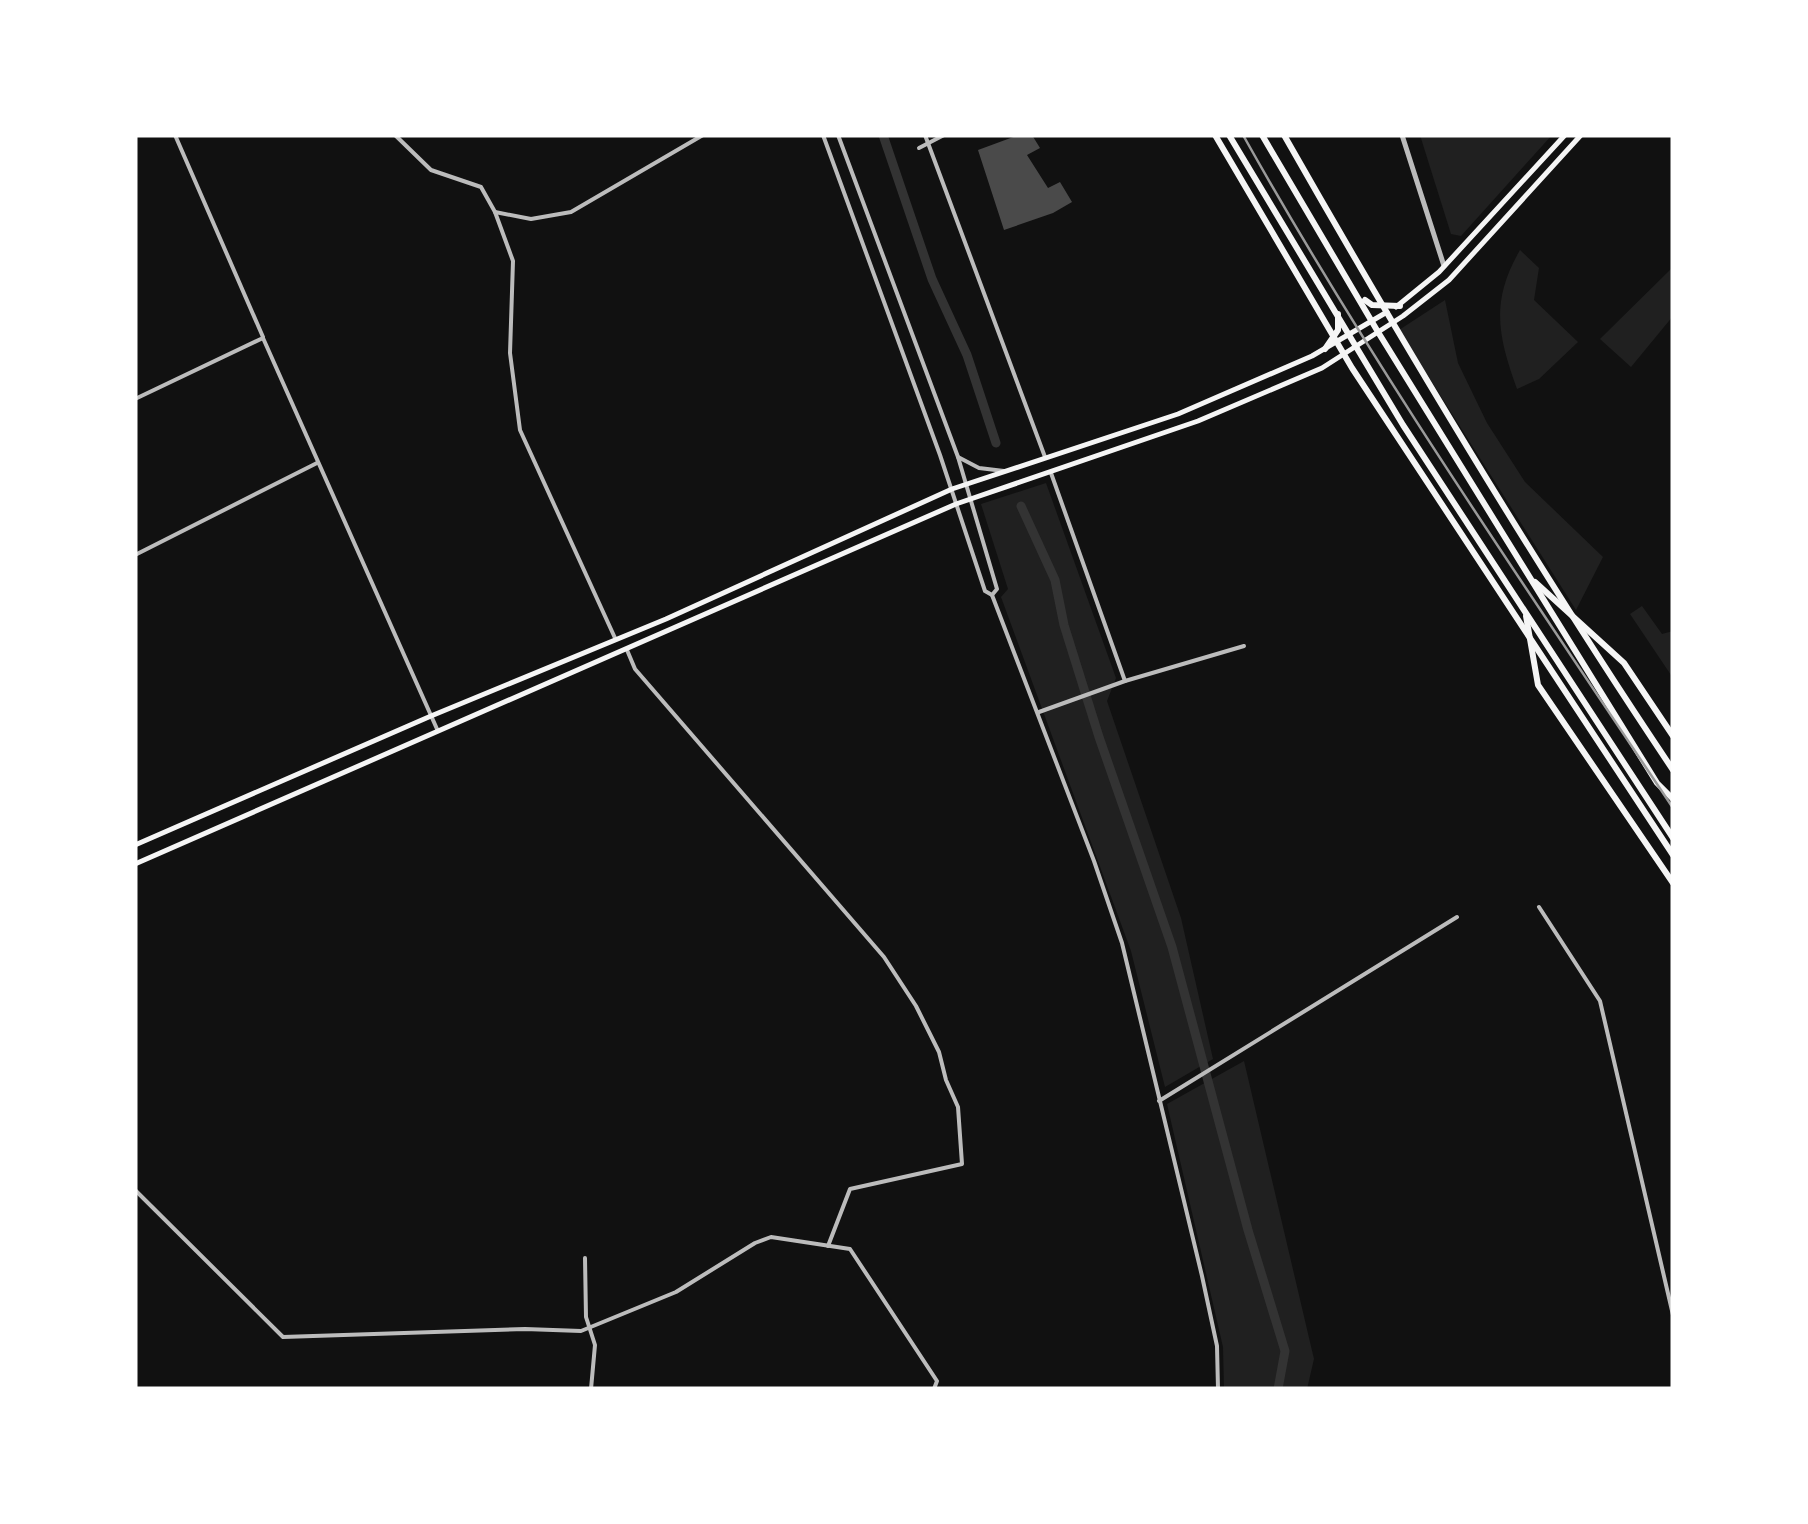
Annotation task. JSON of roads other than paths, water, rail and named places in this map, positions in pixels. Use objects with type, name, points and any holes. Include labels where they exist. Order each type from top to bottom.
[{"type":"main road","points":[[1216,135],[1352,368],[1673,855]]},
{"type":"main road","points":[[1229,135],[1403,425],[1673,838]]},
{"type":"main road","points":[[1262,135],[1528,576],[1657,783],[1673,799]]},
{"type":"main road","points":[[1284,135],[1462,443],[1673,770]]},
{"type":"main road","points":[[135,845],[666,619],[952,489],[1178,414],[1325,349],[1400,306],[1444,266],[1565,135]]},
{"type":"main road","points":[[135,864],[956,504],[1198,422],[1322,368],[1449,280],[1581,135]]},
{"type":"main road","points":[[1360,297],[1372,305],[1400,306]]},
{"type":"main road","points":[[1325,349],[1338,330],[1338,313]]},
{"type":"main road","points":[[1528,576],[1624,663],[1673,736]]},
{"type":"main road","points":[[1525,610],[1538,685],[1673,882]]},
{"type":"street","points":[[176,135],[438,733]]},
{"type":"street","points":[[395,135],[430,170],[480,188],[494,212],[513,261],[510,354],[520,430],[615,638]]},
{"type":"street","points":[[494,212],[531,219],[570,212],[703,135]]},
{"type":"street","points":[[823,135],[985,590],[992,595],[1122,944],[1202,1276],[1216,1346],[1218,1389]]},
{"type":"street","points":[[838,135],[958,457],[997,589],[992,595]]},
{"type":"street","points":[[925,135],[1045,458]]},
{"type":"street","points":[[920,148],[944,135]]},
{"type":"street","points":[[1402,135],[1444,266]]},
{"type":"street","points":[[135,399],[263,338]]},
{"type":"street","points":[[1072,449],[1077,464]]},
{"type":"street","points":[[958,457],[980,468],[1004,471]]},
{"type":"street","points":[[135,555],[317,463]]},
{"type":"street","points":[[1050,473],[1125,682]]},
{"type":"street","points":[[1037,713],[1244,646]]},
{"type":"street","points":[[627,650],[635,669],[884,956],[940,1052],[946,1080],[958,1107],[962,1164],[850,1189],[828,1246]]},
{"type":"street","points":[[1539,907],[1600,1001],[1673,1316]]},
{"type":"street","points":[[1159,1101],[1457,917]]},
{"type":"street","points":[[135,1190],[283,1337],[525,1329],[580,1331],[676,1292],[755,1242],[772,1237],[850,1249],[936,1381],[934,1389]]},
{"type":"street","points":[[584,1258],[586,1317],[594,1345],[591,1389]]},
{"type":"waterway","points":[[883,135],[932,279],[967,355],[996,443]]},
{"type":"waterway","points":[[1021,506],[1055,580],[1064,625],[1099,737],[1172,947],[1248,1230],[1285,1351],[1278,1389]]},
{"type":"railway","points":[[1243,135],[1397,391],[1673,808]]}]
